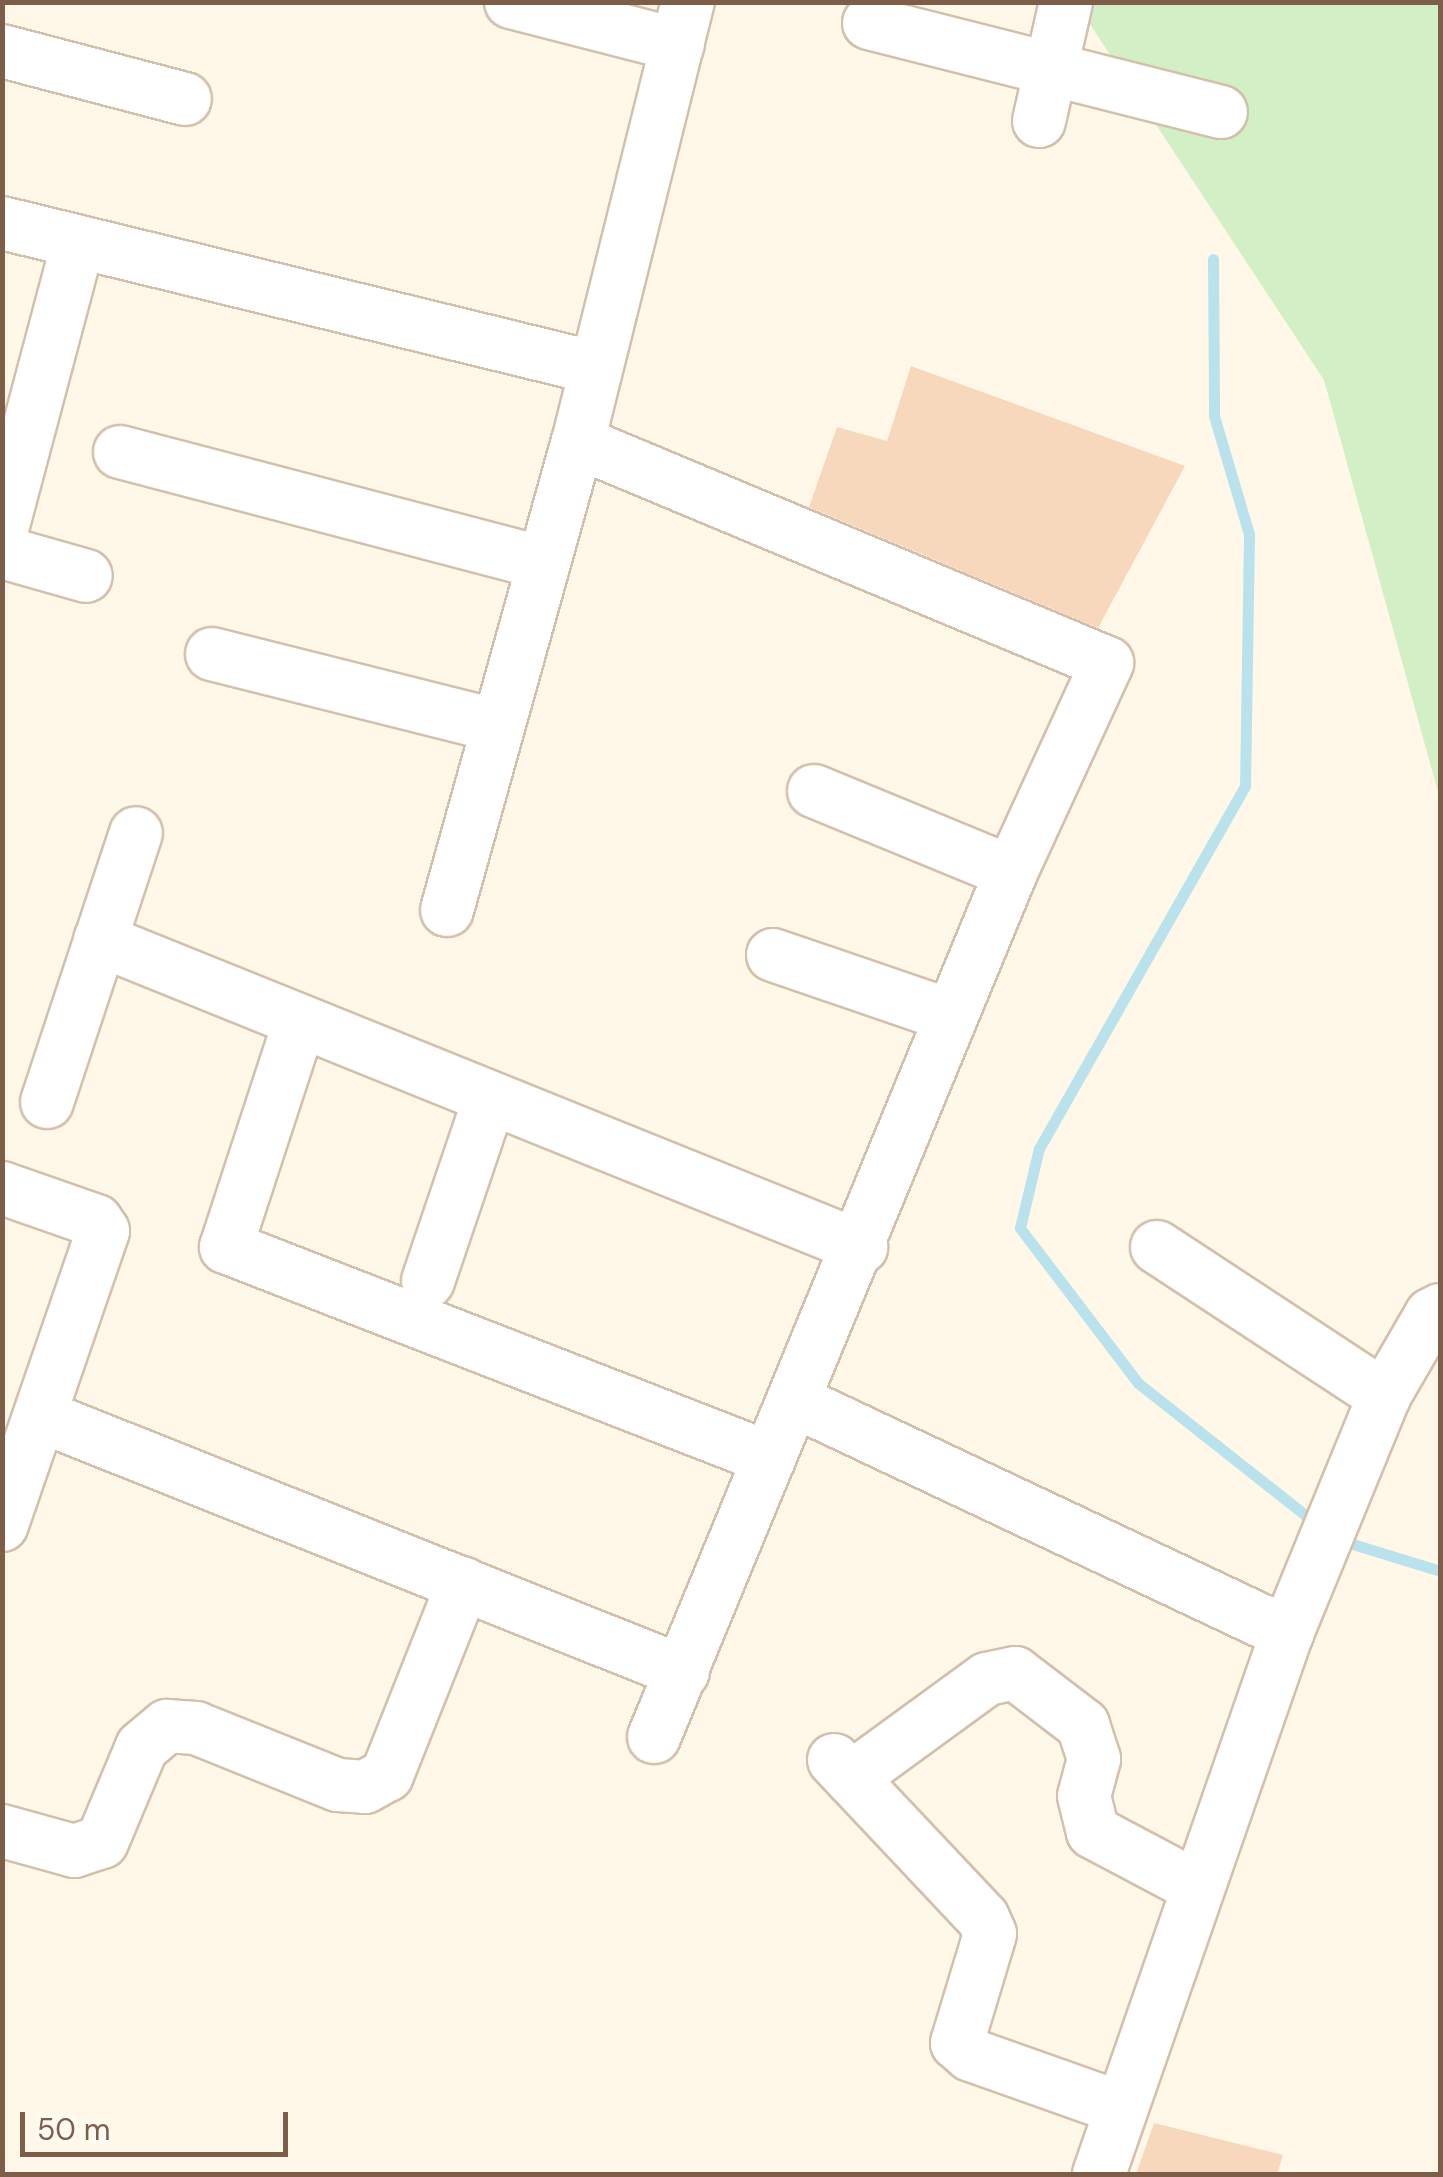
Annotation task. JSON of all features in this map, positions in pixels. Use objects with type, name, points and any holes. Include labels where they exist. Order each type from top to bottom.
[{"type":"street","points":[[447,910],[578,442],[683,24],[511,2]]},
{"type":"street","points":[[1040,121],[1066,2]]},
{"type":"street","points":[[869,23],[1221,112]]},
{"type":"street","points":[[2,52],[185,99]]},
{"type":"street","points":[[2,223],[596,368]]},
{"type":"street","points":[[2,529],[15,430],[78,242]]},
{"type":"street","points":[[578,442],[1107,663],[1011,872],[861,1247],[797,1402],[768,1458],[654,1737]]},
{"type":"street","points":[[120,452],[544,563]]},
{"type":"street","points":[[2,552],[86,576]]},
{"type":"street","points":[[212,654],[498,726]]},
{"type":"street","points":[[814,792],[1011,872]]},
{"type":"street","points":[[47,1102],[136,833]]},
{"type":"street","points":[[100,940],[861,1247]]},
{"type":"street","points":[[773,955],[951,1016]]},
{"type":"street","points":[[300,1021],[226,1247],[768,1458]]},
{"type":"street","points":[[428,1281],[490,1098]]},
{"type":"street","points":[[2,1188],[96,1221],[103,1232],[2,1525]]},
{"type":"street","points":[[1157,1248],[1384,1396]]},
{"type":"street","points":[[1099,2174],[1118,2107],[1287,1633],[1384,1396],[1431,1315],[1440,1310]]},
{"type":"street","points":[[797,1402],[1287,1633]]},
{"type":"street","points":[[40,1416],[683,1672]]},
{"type":"street","points":[[2,1831],[74,1851],[102,1842],[142,1747],[167,1726],[196,1728],[338,1785],[365,1787],[387,1776],[463,1584]]},
{"type":"street","points":[[1118,2107],[971,2055],[957,2043],[990,1934],[983,1918],[843,1769],[987,1678],[1015,1673],[1082,1725],[1094,1759],[1084,1796],[1093,1832],[1196,1887]]},
{"type":"green space","points":[[1076,3],[1440,3],[1440,799],[1324,380]]},
{"type":"building","points":[[911,366],[1185,466],[1098,628],[809,507],[837,427],[887,441]]},
{"type":"building","points":[[1154,2123],[1283,2155],[1277,2174],[1136,2174]]},
{"type":"waterway","points":[[1213,259],[1214,416],[1249,534],[1245,786],[1039,1148],[1020,1228],[1138,1383],[1309,1518]]},
{"type":"waterway","points":[[1346,1542],[1440,1571]]}]
